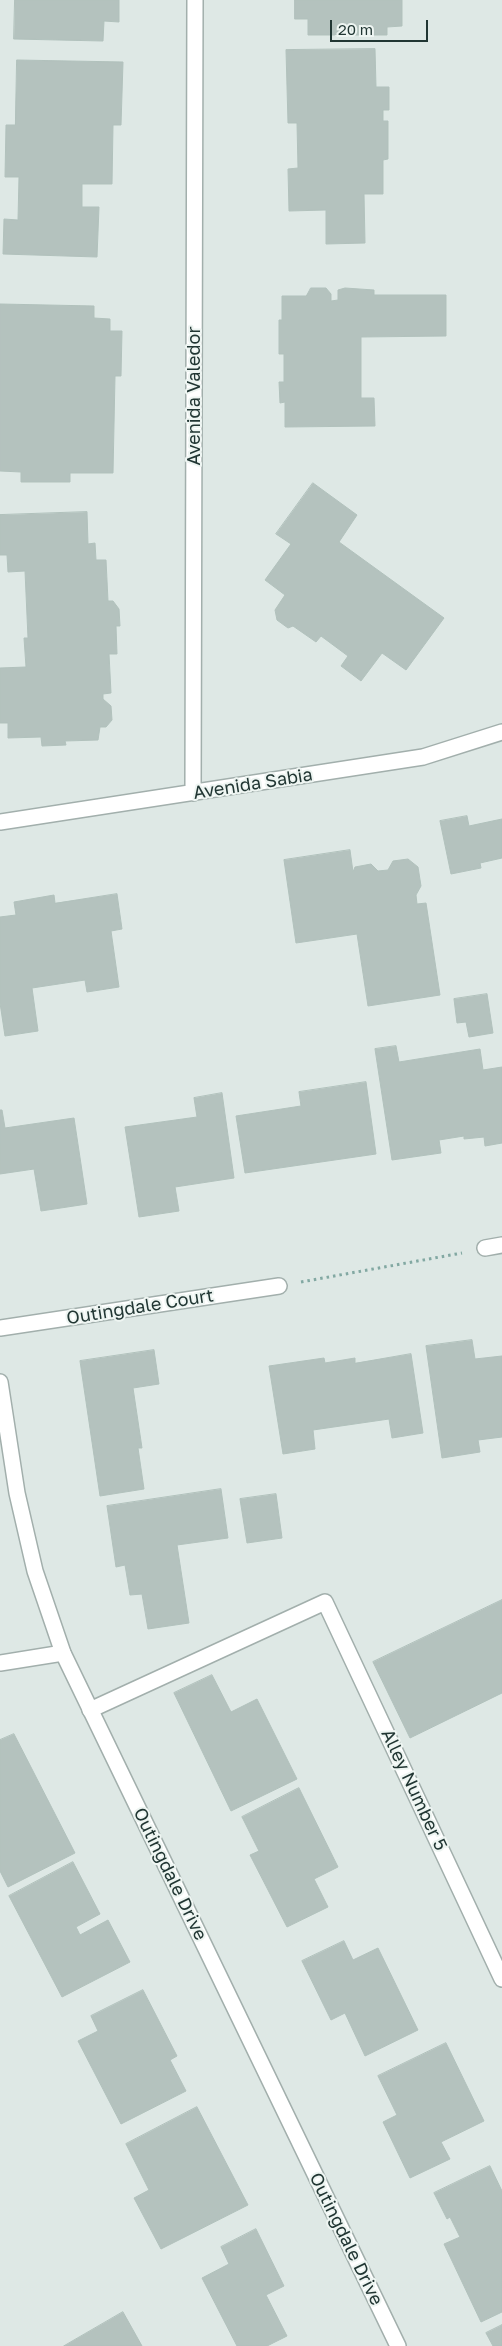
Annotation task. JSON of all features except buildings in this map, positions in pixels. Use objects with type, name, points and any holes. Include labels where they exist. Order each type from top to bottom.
[{"type":"street","name":"Avenida Valedor","points":[[193,793],[195,0]]},
{"type":"street","name":"Avenida Sabia","points":[[0,822],[423,757],[502,732]]},
{"type":"street","points":[[485,1248],[502,1244]]},
{"type":"street","name":"Outingdale Court","points":[[0,1328],[279,1286]]},
{"type":"street","name":"Outingdale Drive","points":[[0,1382],[17,1493],[35,1572],[63,1653],[396,2345]]},
{"type":"street","name":"Alley Number 5","points":[[90,1710],[325,1602],[502,1979]]},
{"type":"street","points":[[0,1663],[63,1653]]},
{"type":"path","points":[[279,1286],[485,1248]]}]
